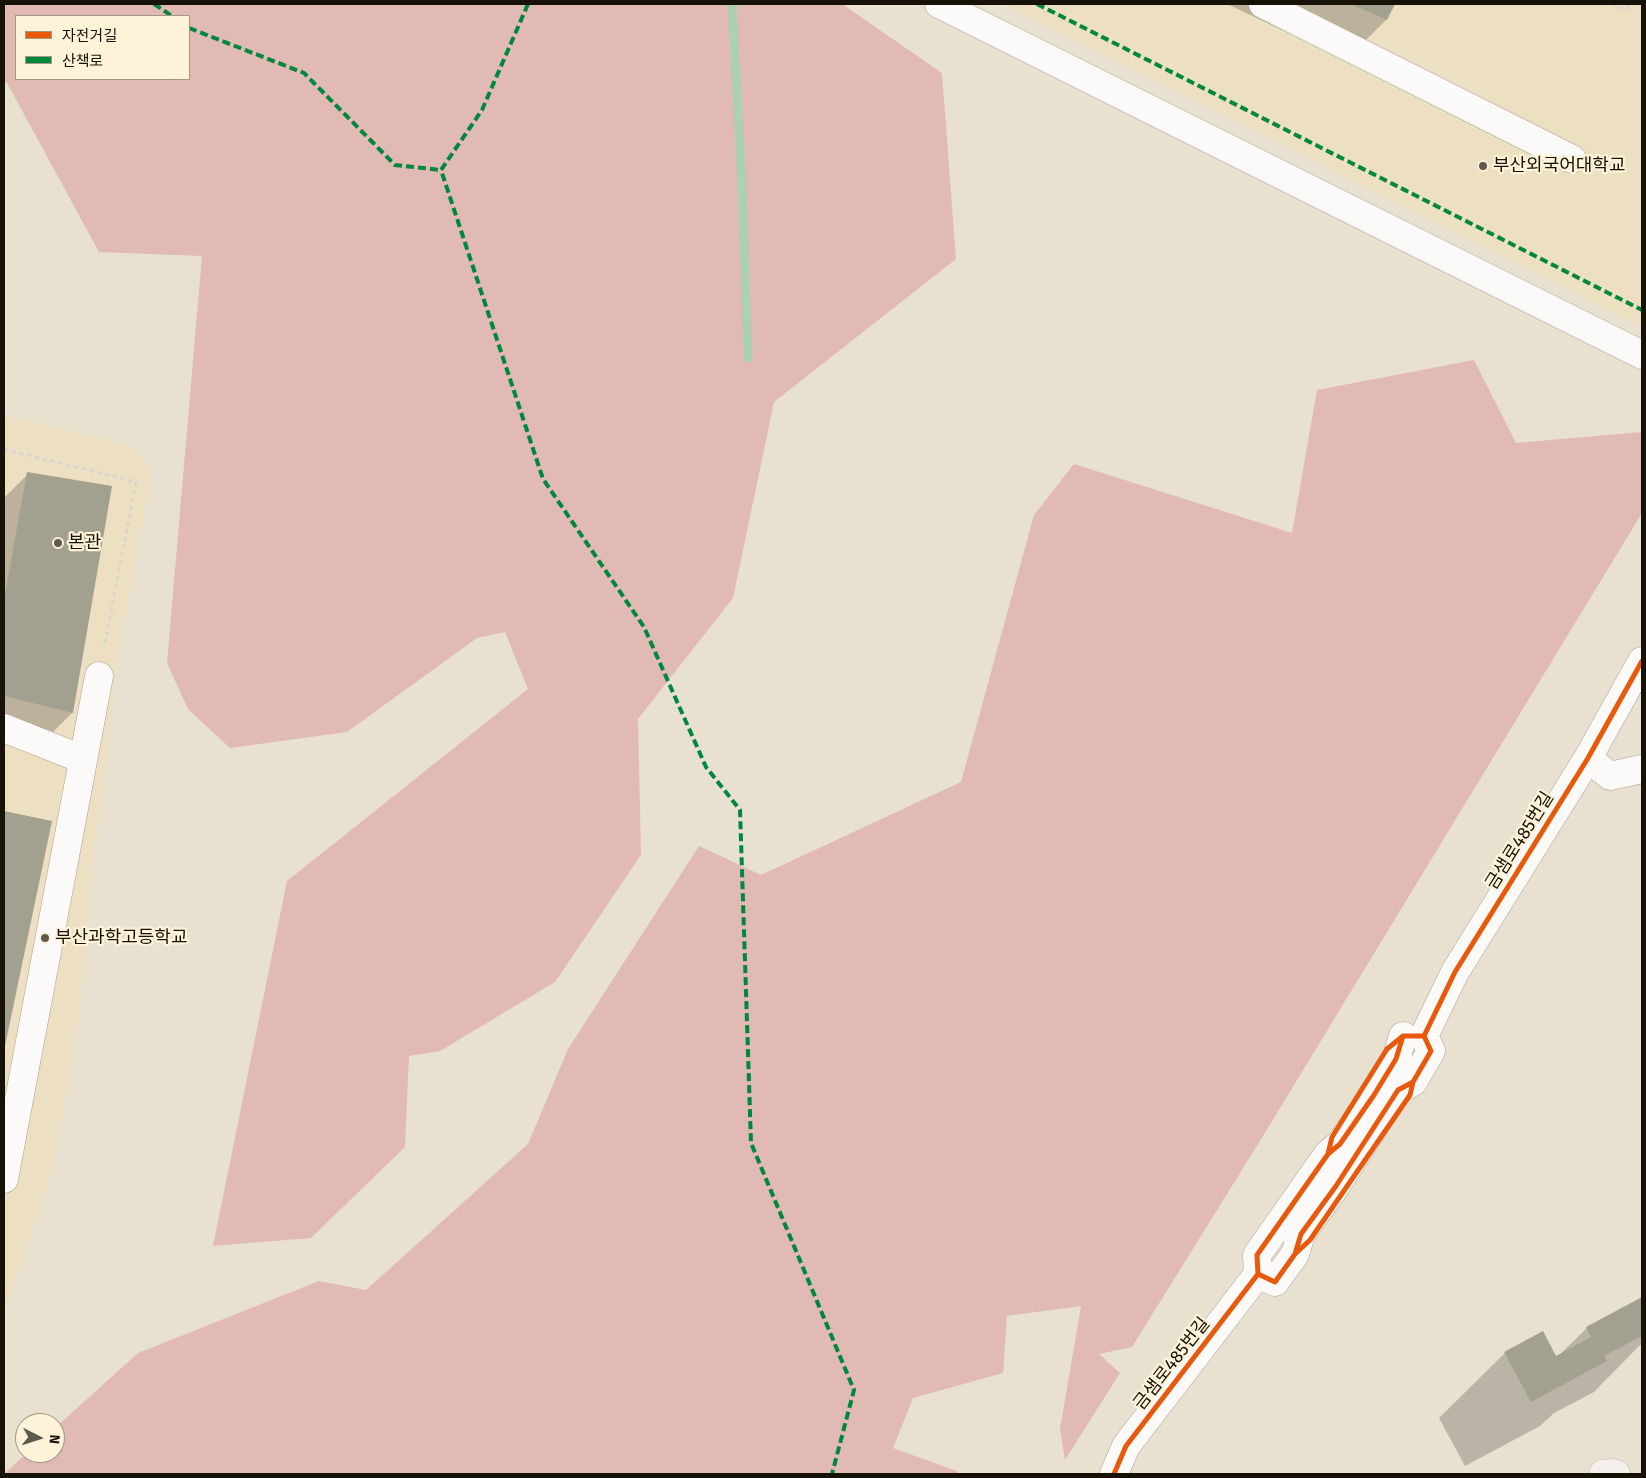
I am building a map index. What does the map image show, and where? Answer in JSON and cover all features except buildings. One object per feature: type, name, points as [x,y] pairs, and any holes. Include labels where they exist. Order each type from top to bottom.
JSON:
[{"type":"main road","points":[[1603,1474],[1616,1474]]},
{"type":"street","points":[[939,4],[1642,355]]},
{"type":"street","points":[[1263,4],[1572,159]]},
{"type":"street","name":"금샘로485번길","points":[[1114,1474],[1126,1446],[1258,1274],[1256,1255],[1328,1154],[1332,1137],[1387,1048],[1414,1036],[1588,758],[1642,661]]},
{"type":"street","points":[[4,1179],[98,676]]},
{"type":"street","points":[[4,728],[82,759]]},
{"type":"street","points":[[1588,758],[1610,776],[1642,769]]},
{"type":"street","points":[[1258,1274],[1275,1282],[1295,1254],[1301,1234],[1336,1186],[1398,1090],[1413,1082],[1431,1051],[1414,1036]]},
{"type":"path","points":[[1612,4],[1626,10],[1629,4]]},
{"type":"path","points":[[4,449],[136,482],[98,676]]},
{"type":"shaded area","points":[[4,4],[842,4],[942,73],[956,259],[774,402],[733,598],[638,719],[641,855],[555,982],[440,1051],[409,1056],[405,1147],[311,1238],[213,1246],[287,881],[528,689],[505,632],[477,638],[347,732],[230,748],[188,709],[167,663],[202,256],[99,252],[7,83],[4,82]]},
{"type":"shaded area","name":"부산외국어대학교","points":[[1006,4],[1642,4],[1642,328]]},
{"type":"shaded area","points":[[1474,360],[1516,443],[1642,432],[1642,513],[1263,1136],[1132,1347],[1099,1354],[1120,1373],[1065,1460],[1060,1429],[1081,1306],[1007,1316],[1003,1373],[913,1398],[893,1448],[957,1471],[958,1474],[4,1474],[16,1463],[65,1463],[65,1419],[138,1353],[319,1281],[366,1290],[528,1144],[568,1049],[699,846],[761,875],[961,782],[1034,515],[1074,464],[1292,533],[1317,390]]},
{"type":"shaded area","name":"부산과학고등학교","points":[[4,414],[129,445],[141,455],[152,473],[115,675],[77,1035],[53,1170],[4,1315]]},
{"type":"waterway","points":[[732,4],[742,186],[748,358]]},
{"type":"marked path","points":[[154,4],[170,15]]},
{"type":"marked path","points":[[528,4],[482,110],[441,170],[543,479],[644,627],[706,767],[740,810],[751,1143],[854,1390],[832,1474]]},
{"type":"marked path","points":[[1037,4],[1642,310]]},
{"type":"marked path","points":[[190,28],[304,73],[395,165],[441,170]]},
{"type":"cycle path","points":[[1424,1036],[1455,972],[1588,758],[1642,661]]},
{"type":"cycle path","points":[[1328,1154],[1332,1137],[1387,1049],[1403,1036],[1424,1036]]},
{"type":"cycle path","points":[[1114,1474],[1126,1446],[1258,1274],[1257,1255],[1328,1154],[1340,1144],[1374,1095],[1396,1059],[1403,1036]]},
{"type":"cycle path","points":[[1258,1274],[1275,1282],[1295,1254],[1301,1234],[1336,1186],[1398,1090],[1413,1082],[1431,1051],[1424,1036]]},
{"type":"cycle path","points":[[1295,1254],[1310,1240],[1410,1095],[1413,1082]]},
{"type":"place","name":"부산외국어대학교","points":[[1483,166]]},
{"type":"place","name":"본관","points":[[58,543]]},
{"type":"place","name":"부산과학고등학교","points":[[45,938]]}]
